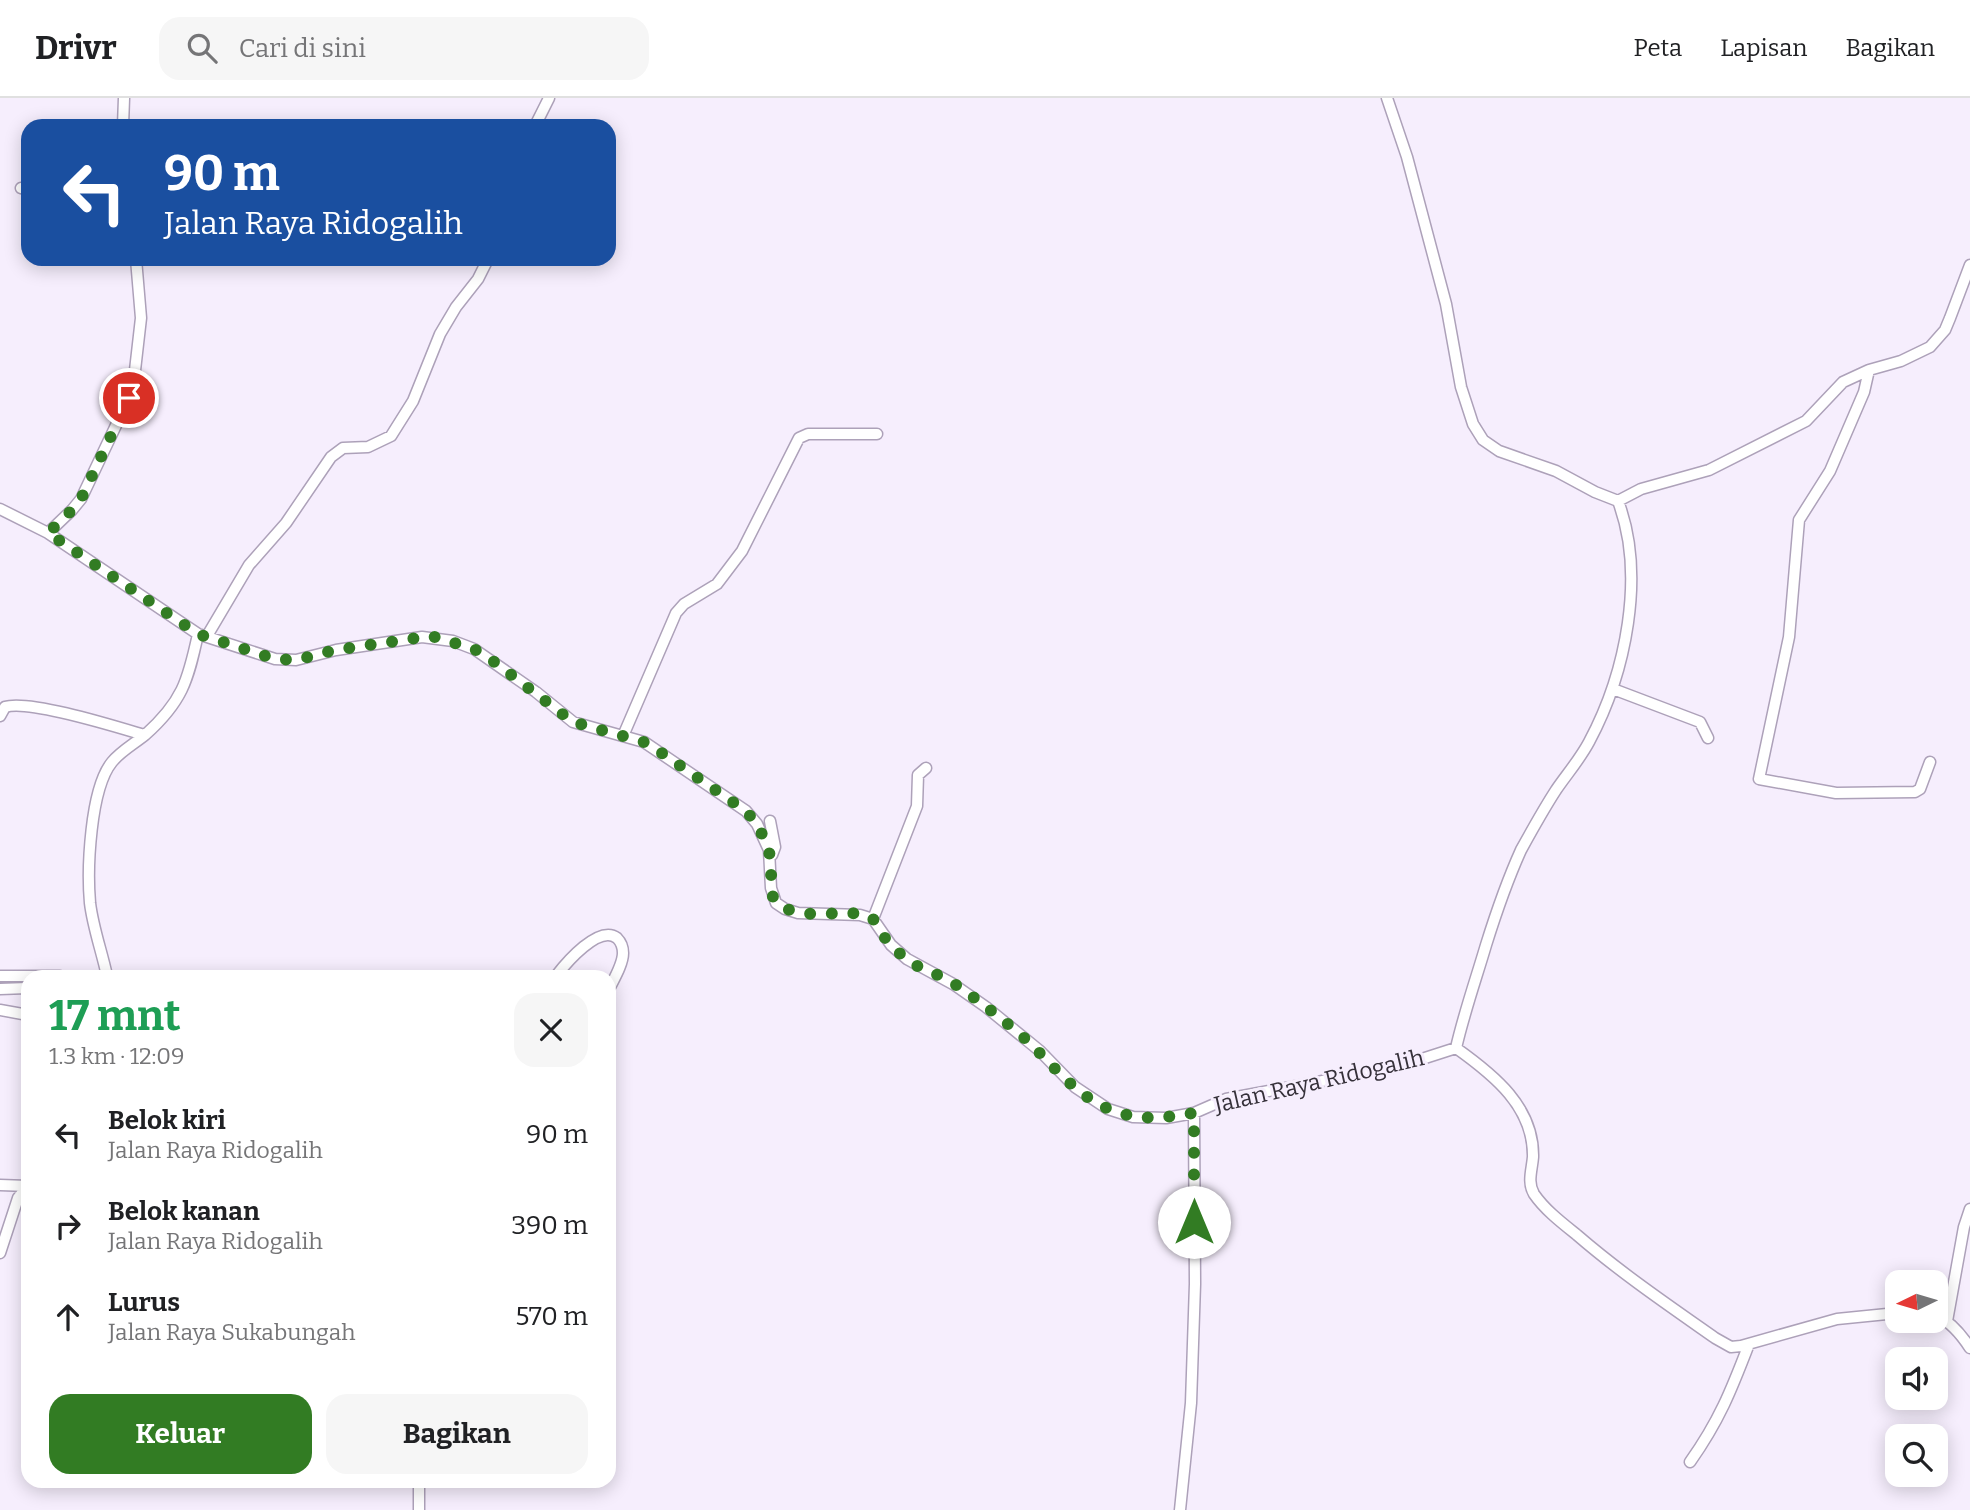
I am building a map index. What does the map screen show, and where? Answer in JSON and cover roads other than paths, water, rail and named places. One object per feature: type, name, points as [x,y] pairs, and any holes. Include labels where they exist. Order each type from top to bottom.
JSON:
[{"type":"street","points":[[123,119],[124,98]]},
{"type":"street","points":[[538,119],[549,98]]},
{"type":"street","points":[[1387,98],[1407,157],[1446,304],[1461,387],[1473,424],[1489,445],[1556,471],[1595,492],[1618,500],[1641,489],[1709,470],[1807,421],[1843,382],[1869,370],[1919,354],[1937,340],[1950,318],[1970,264]]},
{"type":"street","points":[[48,533],[81,499],[132,388],[138,360],[141,318],[136,266]]},
{"type":"street","points":[[106,970],[93,920],[89,867],[94,815],[99,788],[106,770],[113,760],[167,714],[184,688],[202,635],[249,565],[286,523],[331,457],[343,448],[368,447],[391,436],[413,401],[440,334],[484,266]]},
{"type":"street","points":[[1869,370],[1864,391],[1830,471],[1799,520],[1789,637],[1759,779],[1836,793],[1914,792],[1920,789],[1930,762]]},
{"type":"street","points":[[623,736],[676,613],[684,604],[718,584],[742,551],[799,438],[808,434],[877,434]]},
{"type":"street","points":[[1456,1048],[1512,872],[1544,809],[1588,743],[1613,690],[1627,618],[1632,563],[1625,520],[1618,500]]},
{"type":"street","points":[[0,509],[48,533],[202,635],[282,661],[422,637],[453,641],[474,649],[573,722],[623,736],[656,749],[746,811],[757,824],[769,849],[773,898],[785,909],[798,913],[860,915],[873,919],[917,806],[918,775],[926,768]]},
{"type":"street","points":[[1613,690],[1700,722],[1708,738]]},
{"type":"street","points":[[0,716],[5,707],[17,705],[67,714],[144,735]]},
{"type":"street","points":[[770,821],[775,847],[770,861]]},
{"type":"street","name":"Jalan Raya Ridogalih","points":[[873,919],[891,944],[911,962],[954,984],[986,1007],[1040,1051],[1075,1087],[1108,1110],[1152,1119],[1194,1113],[1226,1099],[1397,1067],[1456,1048],[1509,1093],[1525,1117],[1533,1157],[1530,1181],[1533,1193],[1552,1214],[1618,1270],[1715,1338],[1731,1347],[1837,1319],[1885,1314]]},
{"type":"street","points":[[562,970],[592,939],[604,934],[614,936],[622,943],[624,955],[616,973]]},
{"type":"street","points":[[0,976],[21,976]]},
{"type":"street","points":[[0,989],[21,988]]},
{"type":"street","points":[[0,1010],[21,1014]]},
{"type":"street","points":[[1180,1510],[1191,1403],[1195,1284],[1194,1113]]},
{"type":"street","points":[[0,1185],[21,1186]]},
{"type":"street","points":[[0,1253],[21,1194]]},
{"type":"street","points":[[1948,1315],[1964,1227],[1970,1209]]},
{"type":"street","points":[[1948,1322],[1962,1335],[1970,1348]]},
{"type":"street","points":[[1690,1462],[1717,1421],[1749,1344]]},
{"type":"street","points":[[419,1488],[419,1510]]}]
